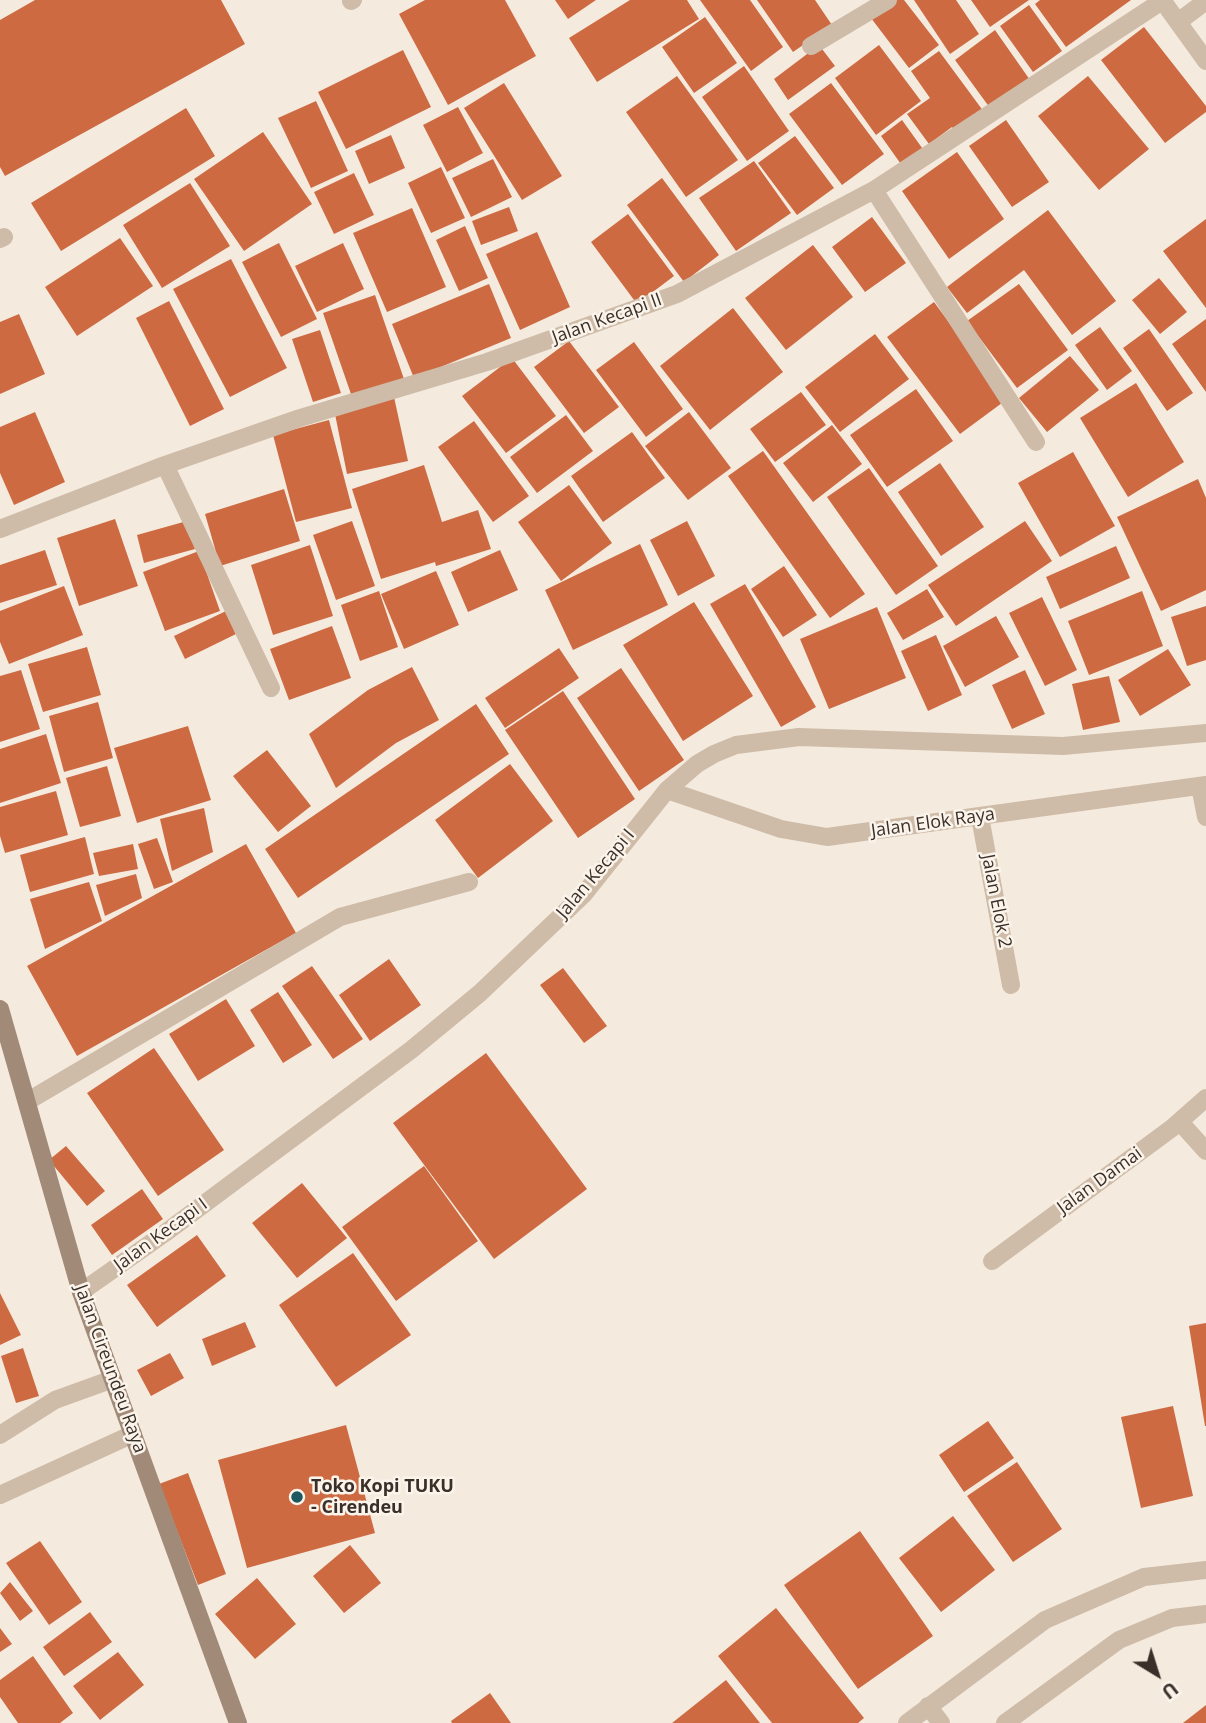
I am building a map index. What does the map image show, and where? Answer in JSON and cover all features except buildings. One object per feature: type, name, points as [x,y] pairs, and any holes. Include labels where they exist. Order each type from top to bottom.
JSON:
[{"type":"main road","name":"Jalan Cireundeu Raya","points":[[0,1009],[81,1292],[237,1723]]},
{"type":"street","points":[[811,47],[888,0]]},
{"type":"street","points":[[1162,0],[1206,61]]},
{"type":"street","name":"Jalan Kecapi II","points":[[0,529],[165,465],[372,395],[487,362],[677,294],[874,190],[1162,0]]},
{"type":"street","points":[[1178,22],[1206,1]]},
{"type":"street","points":[[874,190],[1036,442]]},
{"type":"street","points":[[165,465],[271,688]]},
{"type":"street","name":"Jalan Kecapi I","points":[[81,1292],[411,1050],[480,993],[584,894],[667,790],[697,764],[714,754],[736,745],[767,740],[851,737],[1063,746],[1206,733]]},
{"type":"street","points":[[1203,786],[1206,817]]},
{"type":"street","name":"Jalan Elok Raya","points":[[667,790],[781,829],[827,838],[1203,786]]},
{"type":"street","name":"Jalan Elok 2","points":[[980,817],[1011,985]]},
{"type":"street","points":[[28,1101],[340,917],[469,882]]},
{"type":"street","name":"Jalan Damai","points":[[992,1261],[1180,1122],[1206,1098]]},
{"type":"street","points":[[1180,1122],[1206,1151]]},
{"type":"street","points":[[0,1436],[55,1400],[113,1379]]},
{"type":"street","points":[[0,1495],[133,1434]]},
{"type":"street","points":[[907,1723],[1045,1620],[1144,1577],[1206,1570]]},
{"type":"street","points":[[1005,1723],[1119,1640],[1172,1618],[1206,1614]]},
{"type":"street","points":[[928,1706],[941,1723]]},
{"type":"place","name":"Toko Kopi TUKU - Cirendeu","points":[[297,1497]]}]
